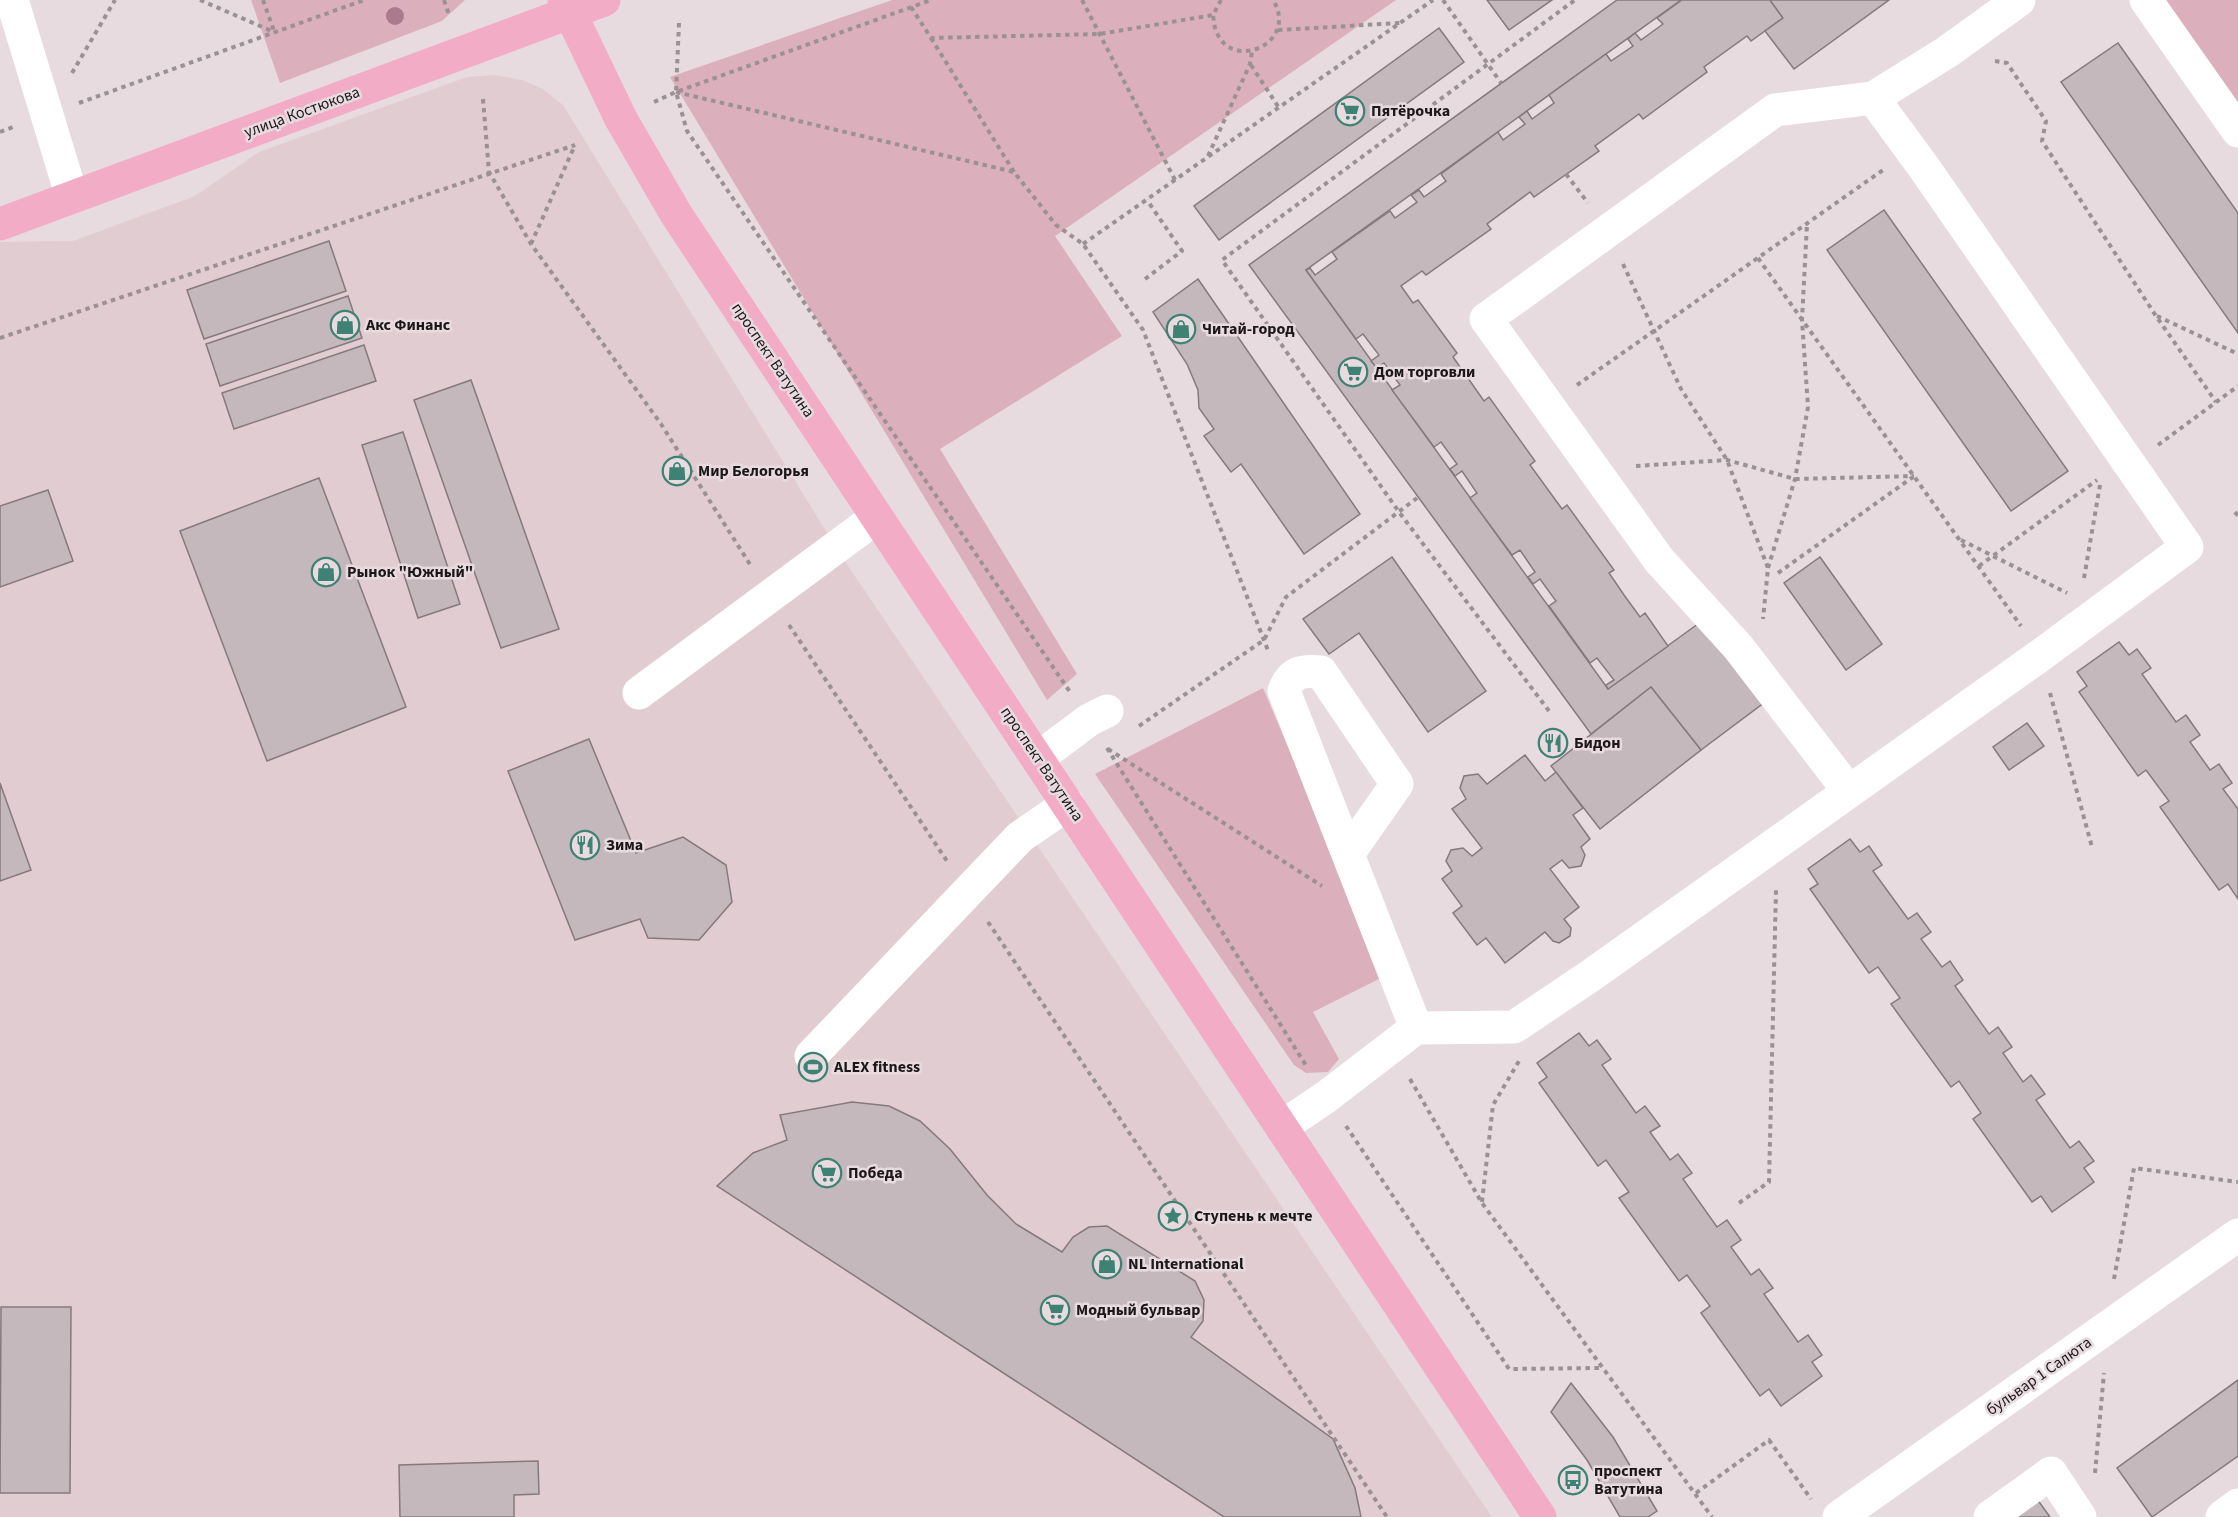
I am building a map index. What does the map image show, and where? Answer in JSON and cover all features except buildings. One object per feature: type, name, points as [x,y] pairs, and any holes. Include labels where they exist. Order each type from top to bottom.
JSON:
[{"type":"main road","name":"улица Костюкова","points":[[0,224],[566,6],[604,0]]},
{"type":"main road","name":"проспект Ватутина","points":[[566,6],[621,119],[675,214],[1283,1126],[1540,1517]]},
{"type":"street","points":[[12,0],[72,197]]},
{"type":"street","points":[[1848,790],[1738,647],[1659,560],[1486,319],[1775,110],[1873,98],[1947,52],[2019,0]]},
{"type":"street","points":[[2146,0],[2238,131]]},
{"type":"street","points":[[1283,1126],[1326,1097],[1403,1037],[1515,1027],[2038,657],[2091,605],[2187,547],[1873,98]]},
{"type":"street","points":[[639,693],[877,517]]},
{"type":"street","points":[[1348,854],[1397,784],[1321,672],[1302,670],[1289,678],[1284,691],[1348,854],[1403,1037]]},
{"type":"street","points":[[1038,758],[1104,724]]},
{"type":"street","points":[[812,1056],[1020,837],[1068,804]]},
{"type":"street","name":"бульвар 1 Салюта","points":[[1828,1513],[2238,1235]]},
{"type":"street","points":[[1990,1517],[2051,1473],[2080,1517]]},
{"type":"street","points":[[2222,1517],[2238,1505]]},
{"type":"path","points":[[47,115],[115,0]]},
{"type":"path","points":[[200,0],[274,32]]},
{"type":"path","points":[[263,0],[274,32]]},
{"type":"path","points":[[0,132],[364,0]]},
{"type":"path","points":[[444,0],[449,15]]},
{"type":"path","points":[[654,102],[931,0]]},
{"type":"path","points":[[1082,0],[1174,180]]},
{"type":"path","points":[[1221,0],[1213,15],[1217,35],[1232,49],[1252,52],[1268,44],[1278,30],[1280,10],[1274,0]]},
{"type":"path","points":[[1083,244],[1433,0]]},
{"type":"path","points":[[1443,0],[1501,83]]},
{"type":"path","points":[[1549,711],[1398,512],[1222,260],[1575,0]]},
{"type":"path","points":[[911,7],[1014,172],[1056,225],[1083,244],[1143,330],[1284,691]]},
{"type":"path","points":[[931,38],[1100,34],[1213,15]]},
{"type":"path","points":[[679,23],[676,92],[687,131],[1104,724],[1107,748],[1326,1097],[1509,1369],[1600,1368]]},
{"type":"path","points":[[1278,30],[1401,23]]},
{"type":"path","points":[[1208,157],[1250,64],[1252,52]]},
{"type":"path","points":[[1947,52],[2007,63],[2046,121],[2042,141],[2216,402]]},
{"type":"path","points":[[1250,64],[1279,108]]},
{"type":"path","points":[[676,92],[1014,172]]},
{"type":"path","points":[[483,99],[489,172],[531,244],[661,424],[770,596],[1386,1517]]},
{"type":"path","points":[[0,338],[575,145],[531,244]]},
{"type":"path","points":[[1546,405],[1889,166]]},
{"type":"path","points":[[1566,174],[1608,231],[1681,389],[1727,460],[1768,568]]},
{"type":"path","points":[[1145,279],[1182,251],[1146,200]]},
{"type":"path","points":[[1764,619],[1768,568],[1795,479],[1808,407],[1802,320],[1807,224]]},
{"type":"path","points":[[1758,258],[2029,636],[2038,657],[2092,847]]},
{"type":"path","points":[[2156,315],[2238,354]]},
{"type":"path","points":[[2127,459],[2154,447],[2238,386]]},
{"type":"path","points":[[1628,466],[1727,460],[1795,479],[1914,476]]},
{"type":"path","points":[[1778,573],[1914,476]]},
{"type":"path","points":[[1960,539],[1992,555],[2091,605],[2102,476],[1992,555],[1979,566]]},
{"type":"path","points":[[1136,728],[1264,640],[1286,597],[1418,498]]},
{"type":"path","points":[[2235,512],[2238,516]]},
{"type":"path","points":[[1104,724],[1107,748]]},
{"type":"path","points":[[1107,748],[1324,887]]},
{"type":"path","points":[[1739,1203],[1768,1182],[1776,889]]},
{"type":"path","points":[[1403,1037],[1482,1203],[1600,1368],[1712,1517]]},
{"type":"path","points":[[1482,1203],[1493,1105],[1524,1051]]},
{"type":"path","points":[[2134,1168],[2238,1182]]},
{"type":"path","points":[[1696,1493],[1769,1440],[1828,1513]]},
{"type":"shaded area","points":[[251,0],[465,0],[442,21],[280,83]]},
{"type":"shaded area","points":[[892,0],[1396,0],[1055,236],[1122,336],[940,449],[1077,674],[1047,700],[670,77]]},
{"type":"shaded area","points":[[2167,0],[2238,0],[2238,114],[2163,11]]},
{"type":"shaded area","points":[[495,75],[522,80],[543,89],[563,105],[842,557],[1492,1517],[0,1517],[0,242],[73,241],[195,196],[259,152],[467,77]]},
{"type":"shaded area","points":[[1263,688],[1385,976],[1313,1012],[1339,1059],[1328,1072],[1306,1073],[1294,1065],[1095,774]]},
{"type":"place","name":"Пятёрочка","points":[[1350,111]]},
{"type":"place","name":"Акс Финанс","points":[[345,325]]},
{"type":"place","name":"Читай-город","points":[[1181,329]]},
{"type":"place","name":"Дом торговли","points":[[1353,372]]},
{"type":"place","name":"Мир Белогорья","points":[[677,471]]},
{"type":"place","name":"Рынок \"Южный\"","points":[[326,572]]},
{"type":"place","name":"Бидон","points":[[1553,743]]},
{"type":"place","name":"Зима","points":[[585,845]]},
{"type":"place","name":"ALEX fitness","points":[[813,1067]]},
{"type":"place","name":"Победа","points":[[827,1173]]},
{"type":"place","name":"Ступень к мечте","points":[[1173,1216]]},
{"type":"place","name":"NL International","points":[[1107,1264]]},
{"type":"place","name":"Модный бульвар","points":[[1055,1310]]},
{"type":"place","name":"проспект Ватутина","points":[[1573,1480]]}]
